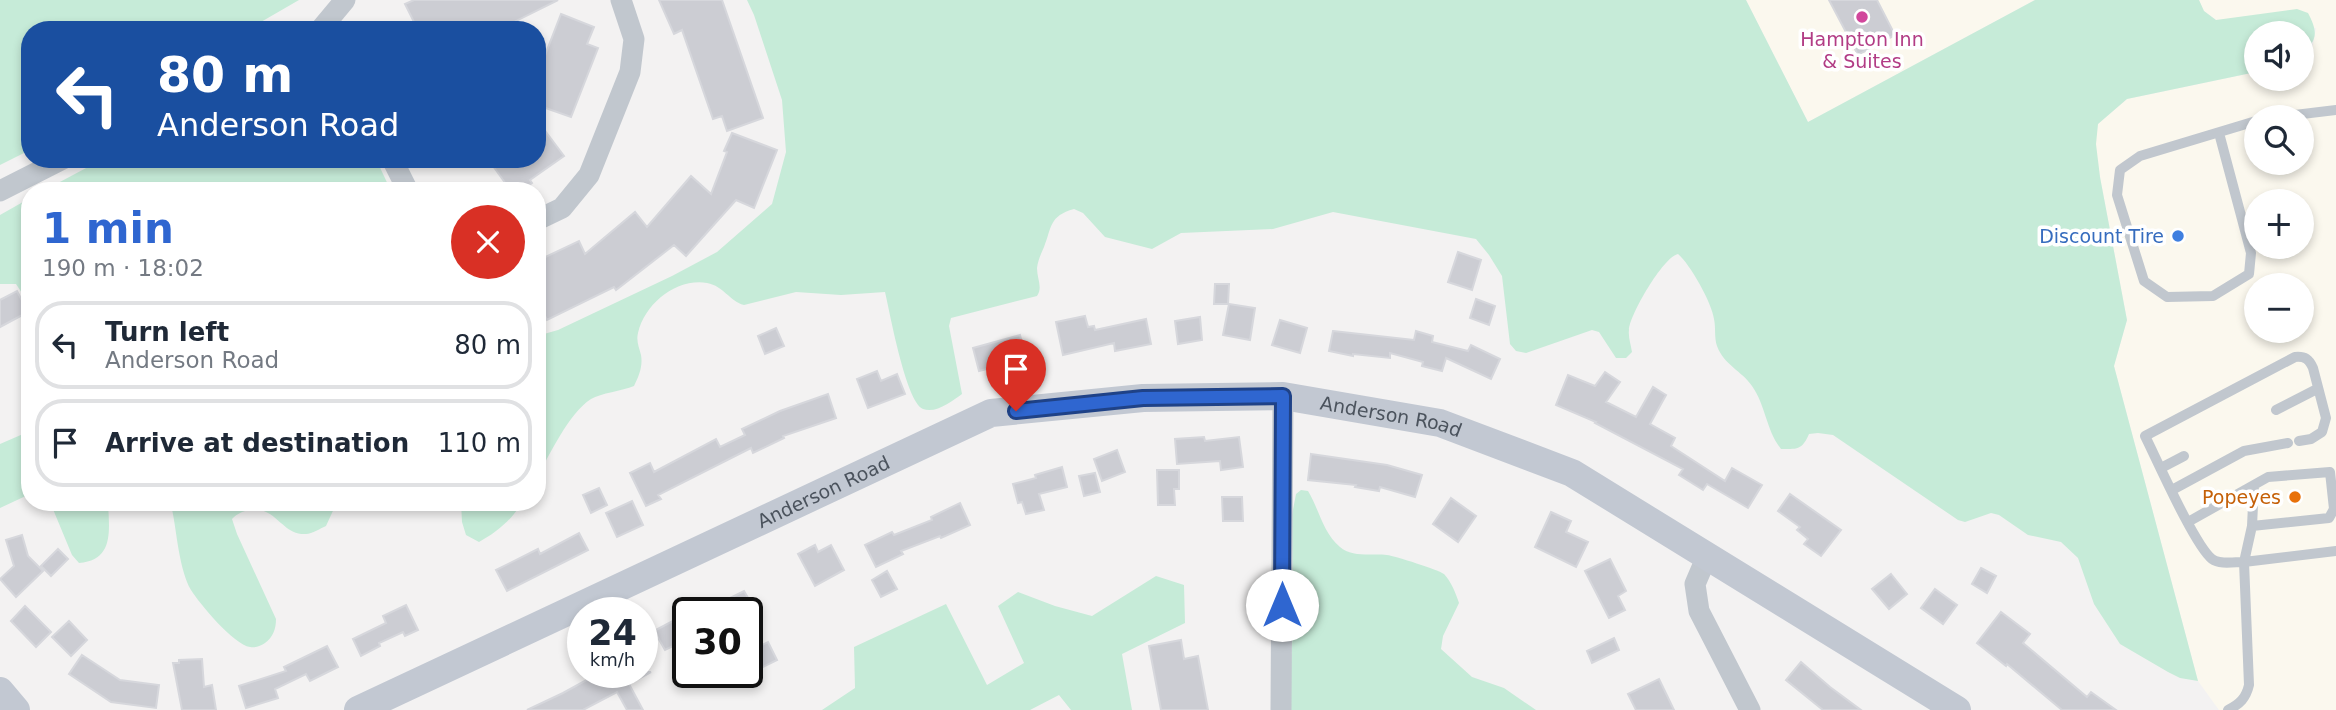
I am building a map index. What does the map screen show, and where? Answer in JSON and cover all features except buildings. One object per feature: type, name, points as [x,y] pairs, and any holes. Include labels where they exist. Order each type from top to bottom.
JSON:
[{"type":"street","points":[[328,21],[345,0]]},
{"type":"street","points":[[546,216],[562,208],[589,175],[630,72],[634,39],[621,0]]},
{"type":"street","points":[[0,191],[45,168]]},
{"type":"street","points":[[1282,710],[1283,396]]},
{"type":"street","name":"Anderson Road","points":[[358,710],[991,413],[1143,398],[1283,396],[1440,423],[1573,473],[1956,710]]},
{"type":"street","points":[[1707,556],[1695,584],[1699,611],[1750,710]]},
{"type":"street","points":[[0,691],[16,710]]},
{"type":"lane","points":[[2314,113],[2336,110]]},
{"type":"lane","points":[[2220,133],[2251,253],[2249,274],[2213,296],[2167,297],[2144,281],[2116,195],[2120,170],[2140,156],[2244,125]]},
{"type":"lane","points":[[2172,490],[2244,451],[2311,439],[2322,432],[2326,418],[2313,368],[2309,360],[2302,356],[2295,357],[2145,436],[2161,468],[2172,490],[2188,522],[2203,549],[2213,560],[2221,563],[2244,562],[2336,551]]},
{"type":"lane","points":[[2276,410],[2317,389]]},
{"type":"lane","points":[[2161,468],[2184,456]]},
{"type":"lane","points":[[2188,522],[2268,477],[2330,472],[2333,514],[2324,519],[2252,526]]},
{"type":"lane","points":[[2228,710],[2240,704],[2247,695],[2249,685],[2244,562],[2252,526],[2254,485]]},
{"type":"shaded area","points":[[1746,0],[2035,0],[1808,122]]},
{"type":"shaded area","points":[[2199,0],[2336,0],[2336,710],[2219,710],[2198,681],[2114,366],[2127,320],[2095,144],[2098,124],[2127,99],[2244,75],[2244,91],[2314,91],[2314,21],[2216,20],[2204,11]]},
{"type":"green space","points":[[0,0],[299,0],[263,21],[21,21],[21,154],[0,165]]},
{"type":"green space","points":[[747,0],[1746,0],[1808,122],[2035,0],[2199,0],[2204,11],[2216,20],[2297,9],[2308,13],[2312,21],[2244,21],[2244,75],[2127,99],[2098,124],[2096,144],[2100,177],[2127,320],[2114,366],[2198,681],[2180,678],[2120,644],[2094,604],[2078,558],[2061,542],[2028,535],[1999,515],[1991,513],[1965,522],[1958,520],[1833,435],[1809,434],[1799,448],[1781,449],[1752,386],[1720,353],[1716,343],[1714,319],[1705,294],[1678,254],[1664,265],[1656,276],[1630,323],[1632,352],[1626,358],[1616,358],[1599,332],[1592,330],[1526,353],[1516,351],[1510,344],[1502,276],[1476,239],[1333,212],[1273,229],[1181,233],[1152,249],[1105,237],[1083,213],[1074,209],[1060,215],[1050,228],[1037,265],[1040,286],[1037,296],[951,318],[949,326],[962,394],[944,406],[928,410],[917,403],[905,374],[885,292],[841,295],[796,292],[744,305],[713,285],[696,282],[685,284],[664,295],[642,322],[637,339],[641,367],[634,386],[591,399],[575,414],[546,461],[546,333],[672,276],[717,252],[772,204],[786,152],[782,100]]},
{"type":"green space","points":[[86,168],[380,168],[387,182],[60,182]]},
{"type":"green space","points":[[21,203],[21,292],[16,284],[0,284],[0,215]]},
{"type":"green space","points":[[21,435],[21,498],[0,508],[0,444]]},
{"type":"green space","points":[[1301,490],[1308,491],[1329,535],[1350,553],[1392,556],[1444,574],[1459,603],[1443,636],[1441,649],[1472,677],[1504,688],[1536,710],[1288,710],[1293,629],[1292,515],[1296,494]]},
{"type":"green space","points":[[54,511],[108,511],[109,532],[104,550],[91,561],[79,563],[72,555]]},
{"type":"green space","points":[[172,511],[244,511],[232,519],[276,619],[274,632],[265,643],[254,647],[243,645],[218,623],[191,590],[179,551]]},
{"type":"green space","points":[[262,511],[333,511],[326,526],[308,534],[294,532]]},
{"type":"green space","points":[[461,511],[516,511],[504,525],[479,542],[466,535]]},
{"type":"green space","points":[[1156,576],[1184,585],[1185,623],[1122,654],[1132,710],[1071,710],[1059,695],[1030,710],[822,710],[855,688],[854,647],[946,604],[987,685],[1024,663],[998,606],[1018,592],[1092,616]]},
{"type":"place","name":"Hampton Inn & Suites","points":[[1862,17]]},
{"type":"place","name":"Discount Tire","points":[[2178,236]]},
{"type":"place","name":"Popeyes","points":[[2295,497]]},
{"type":"route","points":[[1016,411],[1143,398],[1283,396],[1282,605]]}]
